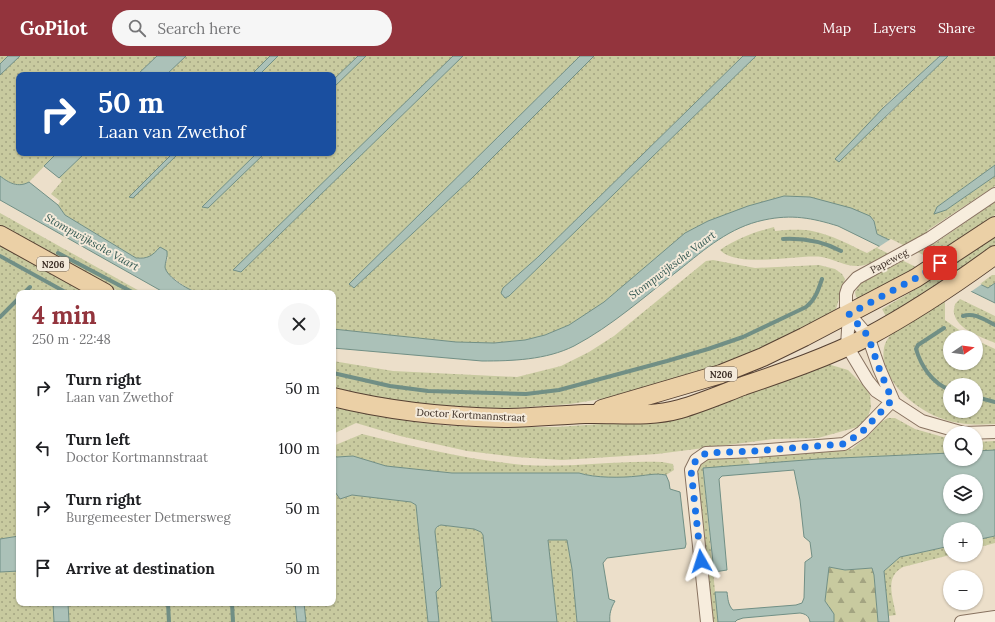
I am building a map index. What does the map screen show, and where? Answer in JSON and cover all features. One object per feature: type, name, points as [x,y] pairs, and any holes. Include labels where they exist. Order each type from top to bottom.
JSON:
[{"type":"main road","name":"N206","points":[[849,314],[916,278],[995,226]]},
{"type":"main road","name":"N206","points":[[0,235],[100,290]]},
{"type":"main road","name":"N206","points":[[868,336],[944,292],[995,255]]},
{"type":"main road","name":"Doctor Kortmannstraat","points":[[586,414],[721,374],[770,354],[849,314]]},
{"type":"main road","name":"Doctor Kortmannstraat","points":[[336,398],[357,403],[435,415],[505,418],[586,414],[636,415],[679,409],[772,376],[848,346],[868,336]]},
{"type":"street","name":"Papeweg","points":[[849,314],[845,300],[848,288],[857,278],[912,249],[995,194]]},
{"type":"street","points":[[849,314],[868,336],[892,400]]},
{"type":"street","points":[[849,314],[848,346],[868,381],[876,391],[892,400],[922,421],[964,433],[995,432]]},
{"type":"street","points":[[707,622],[691,470],[696,460],[706,453],[844,444],[862,432],[892,400]]},
{"type":"street","points":[[962,622],[995,617]]},
{"type":"green space","points":[[0,56],[157,56],[140,72],[16,72],[16,156],[54,156],[29,182],[25,184],[17,185],[10,183],[0,176]]},
{"type":"green space","points":[[186,56],[453,56],[234,270],[241,272],[463,56],[580,56],[349,284],[354,288],[472,178],[594,56],[743,56],[538,257],[503,288],[501,293],[505,298],[509,296],[756,56],[940,56],[883,107],[886,117],[948,56],[995,56],[995,165],[937,207],[946,210],[995,176],[995,186],[927,232],[902,246],[877,234],[874,220],[869,216],[784,196],[748,206],[708,221],[685,233],[604,302],[569,325],[545,335],[525,340],[494,343],[456,342],[336,329],[336,290],[192,290],[168,274],[165,267],[168,257],[136,258],[65,215],[58,205],[60,201],[51,194],[62,181],[59,178],[82,156],[336,156],[336,72],[169,72]]},
{"type":"green space","points":[[995,202],[995,215],[880,290],[859,299],[856,297],[855,292],[861,283],[937,242]]},
{"type":"green space","points":[[0,213],[138,290],[117,290],[0,226]]},
{"type":"green space","points":[[774,227],[775,231],[803,230],[827,235],[867,253],[879,246],[891,252],[870,263],[857,266],[848,265],[822,257],[768,260],[740,259],[729,256],[720,250],[746,236]]},
{"type":"green space","points":[[995,237],[995,251],[888,320],[882,309],[921,286]]},
{"type":"green space","points":[[0,243],[85,290],[65,290],[0,254]]},
{"type":"green space","points":[[0,258],[58,290],[16,290],[16,536],[0,539]]},
{"type":"green space","points":[[713,260],[755,268],[819,265],[835,269],[842,274],[845,279],[836,309],[826,321],[747,357],[626,395],[570,404],[501,409],[409,403],[336,388],[336,362],[393,371],[517,377],[561,366],[589,352],[614,336],[706,261]]},
{"type":"green space","points":[[992,275],[995,275],[995,283],[988,288],[980,284]]},
{"type":"green space","points":[[960,299],[995,316],[995,343],[983,338],[983,330],[968,330],[960,324],[954,313],[955,304]]},
{"type":"green space","points":[[945,300],[945,320],[959,330],[943,330],[943,370],[983,370],[983,343],[995,349],[995,424],[969,424],[949,421],[933,415],[911,401],[893,382],[887,371],[884,360],[884,348],[892,332]]},
{"type":"green space","points":[[821,365],[831,365],[848,370],[867,389],[870,395],[871,407],[868,417],[861,426],[818,438],[773,439],[657,454],[562,460],[516,457],[467,451],[400,436],[356,423],[336,433],[336,407],[407,421],[474,427],[557,427],[631,422]]},
{"type":"green space","points":[[888,418],[895,418],[915,429],[943,437],[943,453],[818,459],[759,464],[759,458],[763,455],[852,449],[871,433],[881,422]]},
{"type":"green space","points":[[362,434],[402,444],[503,463],[541,466],[662,462],[673,464],[674,470],[666,475],[655,474],[631,477],[600,477],[579,473],[452,473],[386,466],[353,456],[337,457],[336,445]]},
{"type":"green space","points":[[995,441],[995,450],[983,451],[983,442]]},
{"type":"green space","points":[[745,456],[750,465],[703,469],[718,622],[712,622],[696,475],[698,466],[705,458]]},
{"type":"green space","points":[[336,493],[340,499],[352,495],[411,502],[416,505],[428,622],[306,622],[304,606],[336,606]]},
{"type":"green space","points":[[438,525],[474,529],[481,532],[483,535],[492,622],[439,622],[436,592],[435,532],[435,528]]},
{"type":"green space","points":[[995,536],[995,543],[983,546],[983,539]]},
{"type":"green space","points":[[548,540],[567,540],[572,569],[577,622],[557,622]]},
{"type":"green space","points":[[943,548],[943,557],[903,567],[897,571],[893,576],[891,588],[896,615],[888,616],[884,571],[900,557]]},
{"type":"green space","points":[[829,567],[845,570],[872,568],[874,575],[878,622],[834,622],[834,614],[825,601]]},
{"type":"green space","points":[[16,571],[16,606],[53,606],[54,622],[0,622],[0,572]]},
{"type":"green space","points":[[68,606],[295,606],[297,622],[69,622]]},
{"type":"water","points":[[8,56],[20,56],[0,75],[0,64]]},
{"type":"water","points":[[157,56],[186,56],[169,72],[140,72]]},
{"type":"water","points":[[270,56],[278,56],[262,72],[254,72]]},
{"type":"water","points":[[358,56],[366,56],[336,85],[336,77]]},
{"type":"water","points":[[453,56],[463,56],[241,272],[233,270]]},
{"type":"water","points":[[580,56],[594,56],[472,178],[354,288],[349,284]]},
{"type":"water","points":[[743,56],[756,56],[509,296],[505,298],[501,293],[503,288],[538,257]]},
{"type":"water","points":[[940,56],[948,56],[839,162],[835,159],[883,108]]},
{"type":"water","points":[[54,156],[82,156],[59,178],[44,166]]},
{"type":"water","points":[[170,156],[176,156],[133,198],[129,197]]},
{"type":"water","points":[[254,156],[262,156],[208,208],[202,207]]},
{"type":"water","points":[[995,165],[995,176],[946,210],[934,214],[937,207]]},
{"type":"water","name":"Stompwijksche Vaart","points":[[0,176],[17,185],[29,182],[58,205],[65,215],[136,258],[150,256],[160,247],[167,251],[166,271],[174,279],[192,290],[160,290],[0,200]]},
{"type":"water","name":"Stompwijksche Vaart","points":[[784,196],[810,197],[851,208],[870,216],[874,221],[877,234],[988,288],[995,283],[995,303],[838,226],[811,219],[784,217],[752,223],[729,233],[708,247],[602,329],[563,351],[529,359],[482,361],[336,348],[336,329],[456,342],[494,343],[525,340],[545,335],[569,325],[604,302],[685,233],[708,221],[748,206]]},
{"type":"water","points":[[995,450],[995,536],[983,539],[983,522],[943,522],[943,548],[900,557],[884,571],[889,622],[878,622],[874,575],[872,568],[845,570],[829,567],[825,601],[834,614],[834,622],[810,622],[807,616],[800,613],[743,618],[735,622],[718,622],[715,592],[727,592],[729,604],[733,610],[796,605],[802,603],[804,598],[805,562],[812,557],[810,542],[804,537],[800,500],[794,470],[722,476],[719,479],[727,570],[714,572],[703,468],[818,459],[943,453],[943,466],[983,466],[983,451]]},
{"type":"water","points":[[353,456],[386,466],[452,473],[579,473],[600,477],[631,477],[655,474],[666,475],[670,489],[680,492],[686,544],[685,548],[607,558],[603,563],[609,599],[615,601],[612,606],[610,622],[577,622],[572,569],[567,540],[548,540],[557,622],[492,622],[483,535],[481,532],[474,529],[441,525],[435,529],[441,587],[436,592],[439,622],[428,622],[416,505],[411,502],[352,495],[340,499],[336,493],[336,457]]},
{"type":"water","points":[[16,536],[16,571],[0,572],[0,539]]},
{"type":"water","points":[[53,606],[68,606],[69,622],[54,622]]},
{"type":"water","points":[[295,606],[304,606],[306,622],[297,622]]},
{"type":"pier","points":[[891,239],[982,284],[969,293],[877,248]]},
{"type":"waterway","points":[[783,239],[813,241],[841,251]]},
{"type":"waterway","points":[[58,253],[128,290]]},
{"type":"waterway","points":[[0,256],[62,290]]},
{"type":"waterway","points":[[336,374],[390,386],[428,391],[526,394],[559,390],[667,361],[743,337],[806,307],[814,298],[822,279]]},
{"type":"waterway","points":[[27,290],[30,287]]},
{"type":"waterway","points":[[0,317],[16,301]]},
{"type":"waterway","points":[[963,316],[975,316],[995,325]]},
{"type":"waterway","points":[[943,386],[924,368],[916,349],[918,345],[944,328]]},
{"type":"waterway","points":[[983,399],[995,402]]},
{"type":"waterway","points":[[168,606],[169,622]]},
{"type":"waterway","points":[[232,606],[233,622]]},
{"type":"route","points":[[701,561],[691,470],[696,460],[706,453],[844,444],[862,432],[892,400],[868,336],[849,314],[916,278],[940,263]]}]
